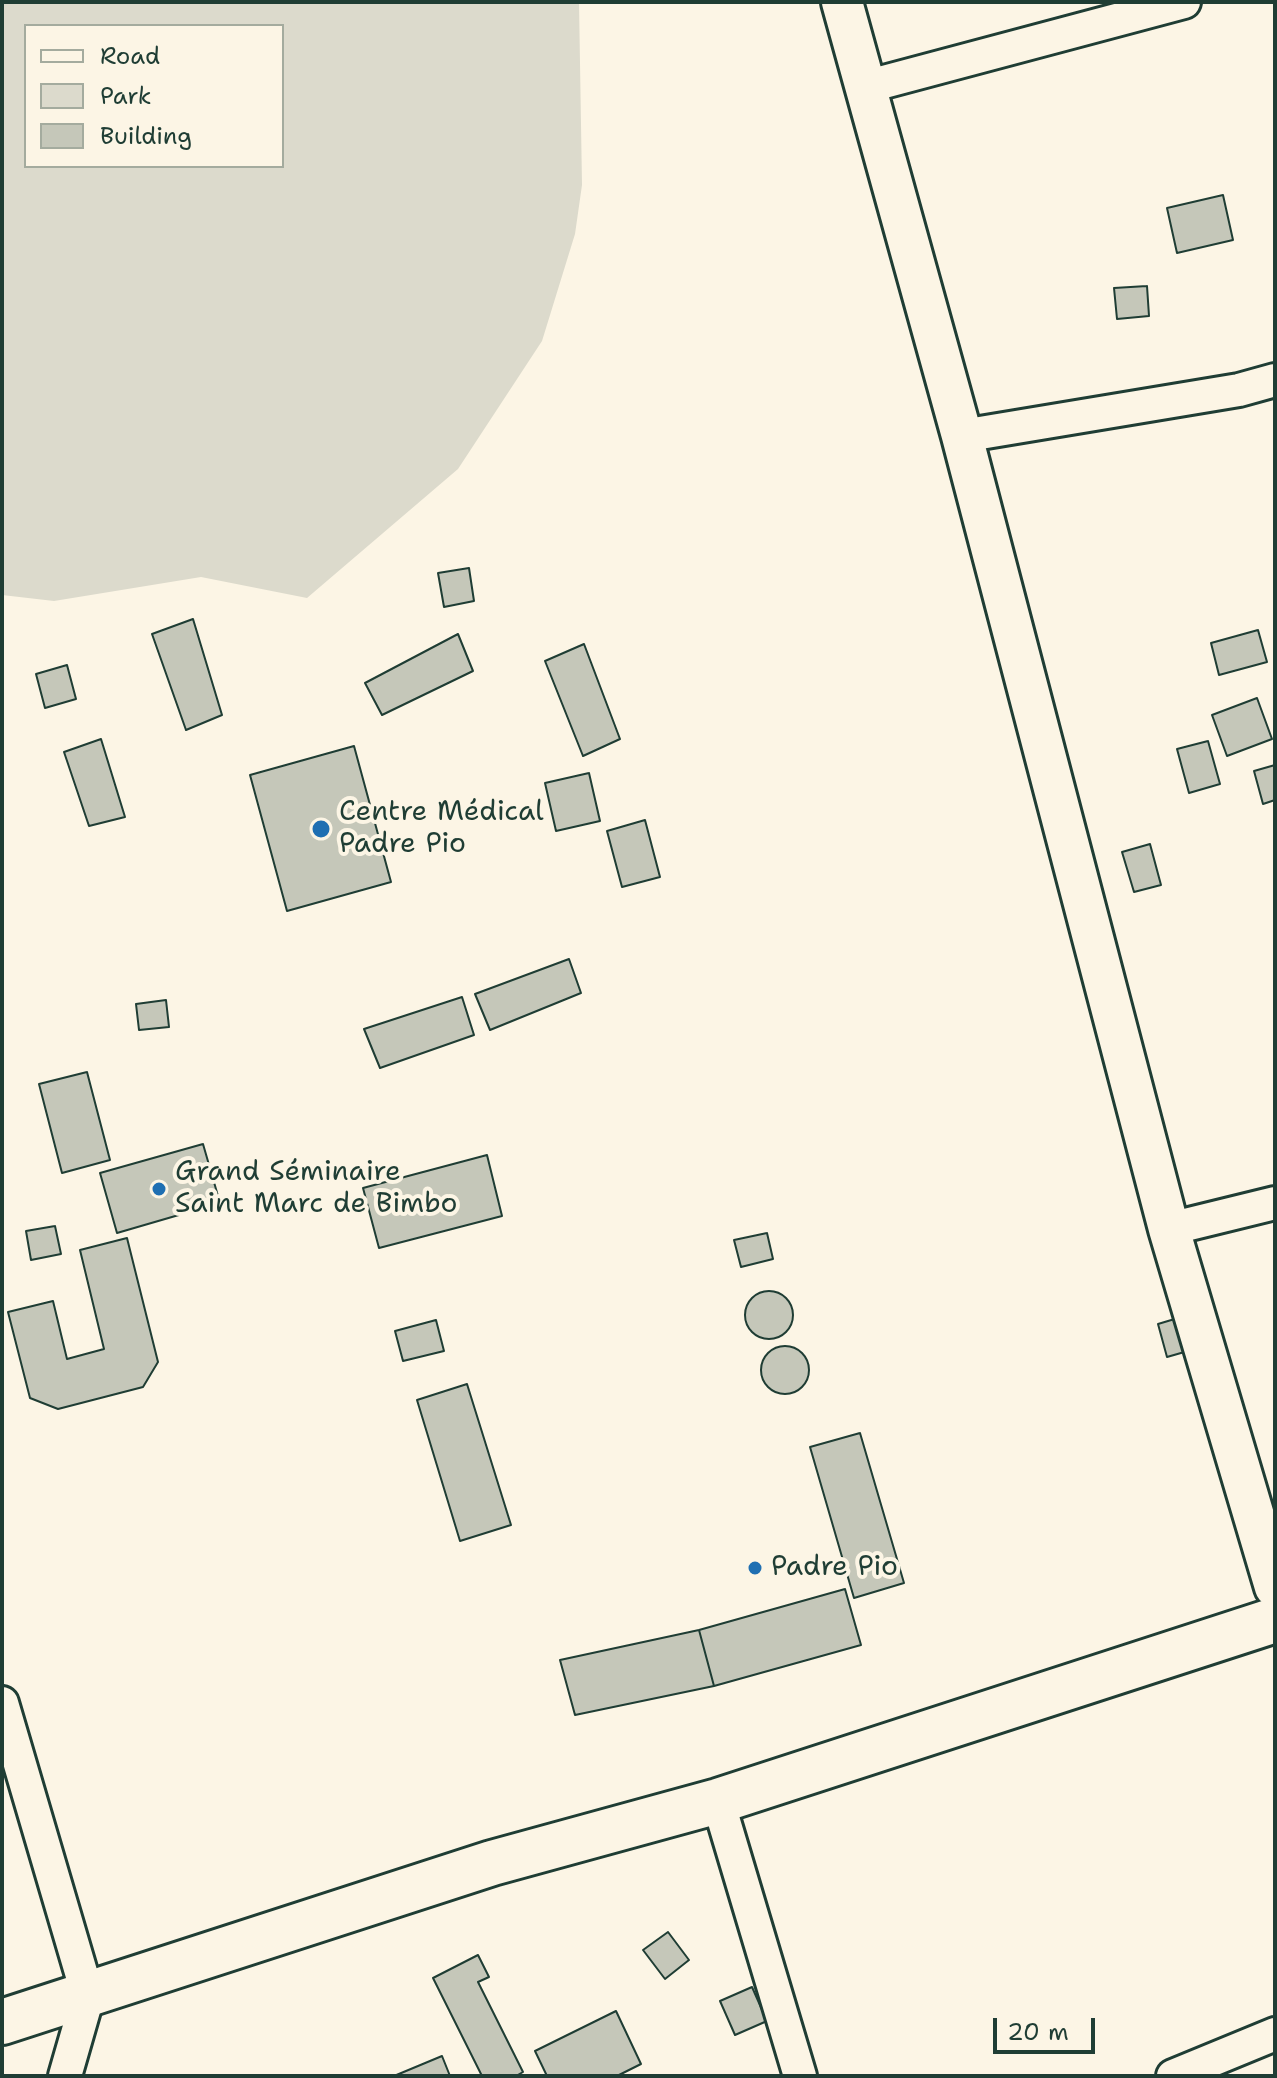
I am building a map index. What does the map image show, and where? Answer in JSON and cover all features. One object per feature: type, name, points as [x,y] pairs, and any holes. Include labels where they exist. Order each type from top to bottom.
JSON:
[{"type":"main road","points":[[2,2022],[492,1863],[718,1801],[1275,1620]]},
{"type":"street","points":[[842,2],[962,436],[1169,1229],[1275,1587]]},
{"type":"street","points":[[865,87],[1184,2]]},
{"type":"street","points":[[962,436],[1239,390],[1275,380]]},
{"type":"street","points":[[1169,1229],[1275,1203]]},
{"type":"street","points":[[2,1703],[88,1996],[65,2076]]},
{"type":"street","points":[[718,1801],[800,2076]]},
{"type":"street","points":[[1173,2076],[1275,2034]]},
{"type":"green space","points":[[2,2],[579,2],[582,185],[575,234],[542,341],[458,469],[307,598],[201,577],[54,601],[2,595]]},
{"type":"building","points":[[1223,195],[1233,240],[1177,253],[1167,208]]},
{"type":"building","points":[[1147,286],[1149,316],[1117,319],[1114,288]]},
{"type":"building","points":[[469,568],[474,601],[444,607],[438,573]]},
{"type":"building","points":[[193,619],[222,715],[186,730],[152,634]]},
{"type":"building","points":[[1258,630],[1267,662],[1219,675],[1211,643]]},
{"type":"building","points":[[458,634],[473,671],[382,715],[365,683]]},
{"type":"building","points":[[584,644],[620,739],[583,756],[545,661]]},
{"type":"building","points":[[67,665],[76,699],[45,708],[36,674]]},
{"type":"building","points":[[1257,698],[1272,739],[1227,756],[1212,715]]},
{"type":"building","points":[[101,739],[125,817],[89,826],[64,752]]},
{"type":"building","points":[[1208,741],[1220,784],[1189,793],[1177,749]]},
{"type":"building","name":"Centre Médical Padre Pio","points":[[354,746],[391,882],[287,911],[250,775]]},
{"type":"building","points":[[1275,765],[1275,800],[1263,804],[1254,771]]},
{"type":"building","points":[[589,773],[600,821],[556,831],[545,783]]},
{"type":"building","points":[[645,820],[660,877],[622,887],[607,831]]},
{"type":"building","points":[[1150,844],[1161,885],[1134,892],[1122,852]]},
{"type":"building","points":[[569,959],[581,993],[490,1030],[475,994]]},
{"type":"building","points":[[462,997],[474,1035],[380,1068],[364,1029]]},
{"type":"building","points":[[166,1000],[169,1027],[139,1030],[136,1004]]},
{"type":"building","points":[[87,1072],[110,1160],[62,1173],[39,1084]]},
{"type":"building","points":[[203,1144],[220,1203],[117,1233],[100,1173]]},
{"type":"building","points":[[487,1155],[502,1216],[379,1248],[363,1188]]},
{"type":"building","points":[[55,1226],[61,1254],[31,1260],[26,1231]]},
{"type":"building","points":[[767,1233],[773,1259],[741,1267],[734,1240]]},
{"type":"building","points":[[127,1238],[158,1362],[143,1387],[58,1409],[30,1398],[8,1312],[53,1301],[67,1359],[104,1349],[80,1250]]},
{"type":"building","points":[[769,1291],[786,1298],[793,1315],[786,1332],[769,1339],[752,1332],[745,1315],[752,1298]]},
{"type":"building","points":[[1178,1318],[1188,1351],[1167,1357],[1158,1324]]},
{"type":"building","points":[[436,1320],[444,1351],[403,1361],[395,1331]]},
{"type":"building","points":[[785,1346],[802,1353],[809,1370],[802,1387],[785,1394],[768,1387],[761,1370],[768,1353]]},
{"type":"building","points":[[467,1384],[511,1525],[460,1541],[417,1400]]},
{"type":"building","points":[[860,1433],[904,1583],[854,1598],[810,1447]]},
{"type":"building","points":[[845,1589],[861,1645],[714,1686],[699,1630]]},
{"type":"building","points":[[699,1630],[714,1686],[575,1715],[560,1660]]},
{"type":"building","points":[[668,1932],[689,1960],[665,1979],[643,1950]]},
{"type":"building","points":[[478,1955],[489,1977],[478,1982],[523,2072],[516,2076],[482,2076],[433,1978]]},
{"type":"building","points":[[752,1987],[767,2021],[735,2035],[720,2001]]},
{"type":"building","points":[[616,2011],[641,2064],[617,2076],[547,2076],[535,2051]]},
{"type":"building","points":[[442,2056],[450,2076],[394,2076]]},
{"type":"place","name":"Centre Médical Padre Pio","points":[[321,829]]},
{"type":"place","name":"Grand Séminaire Saint Marc de Bimbo","points":[[159,1189]]},
{"type":"place","name":"Padre Pio","points":[[755,1568]]}]
